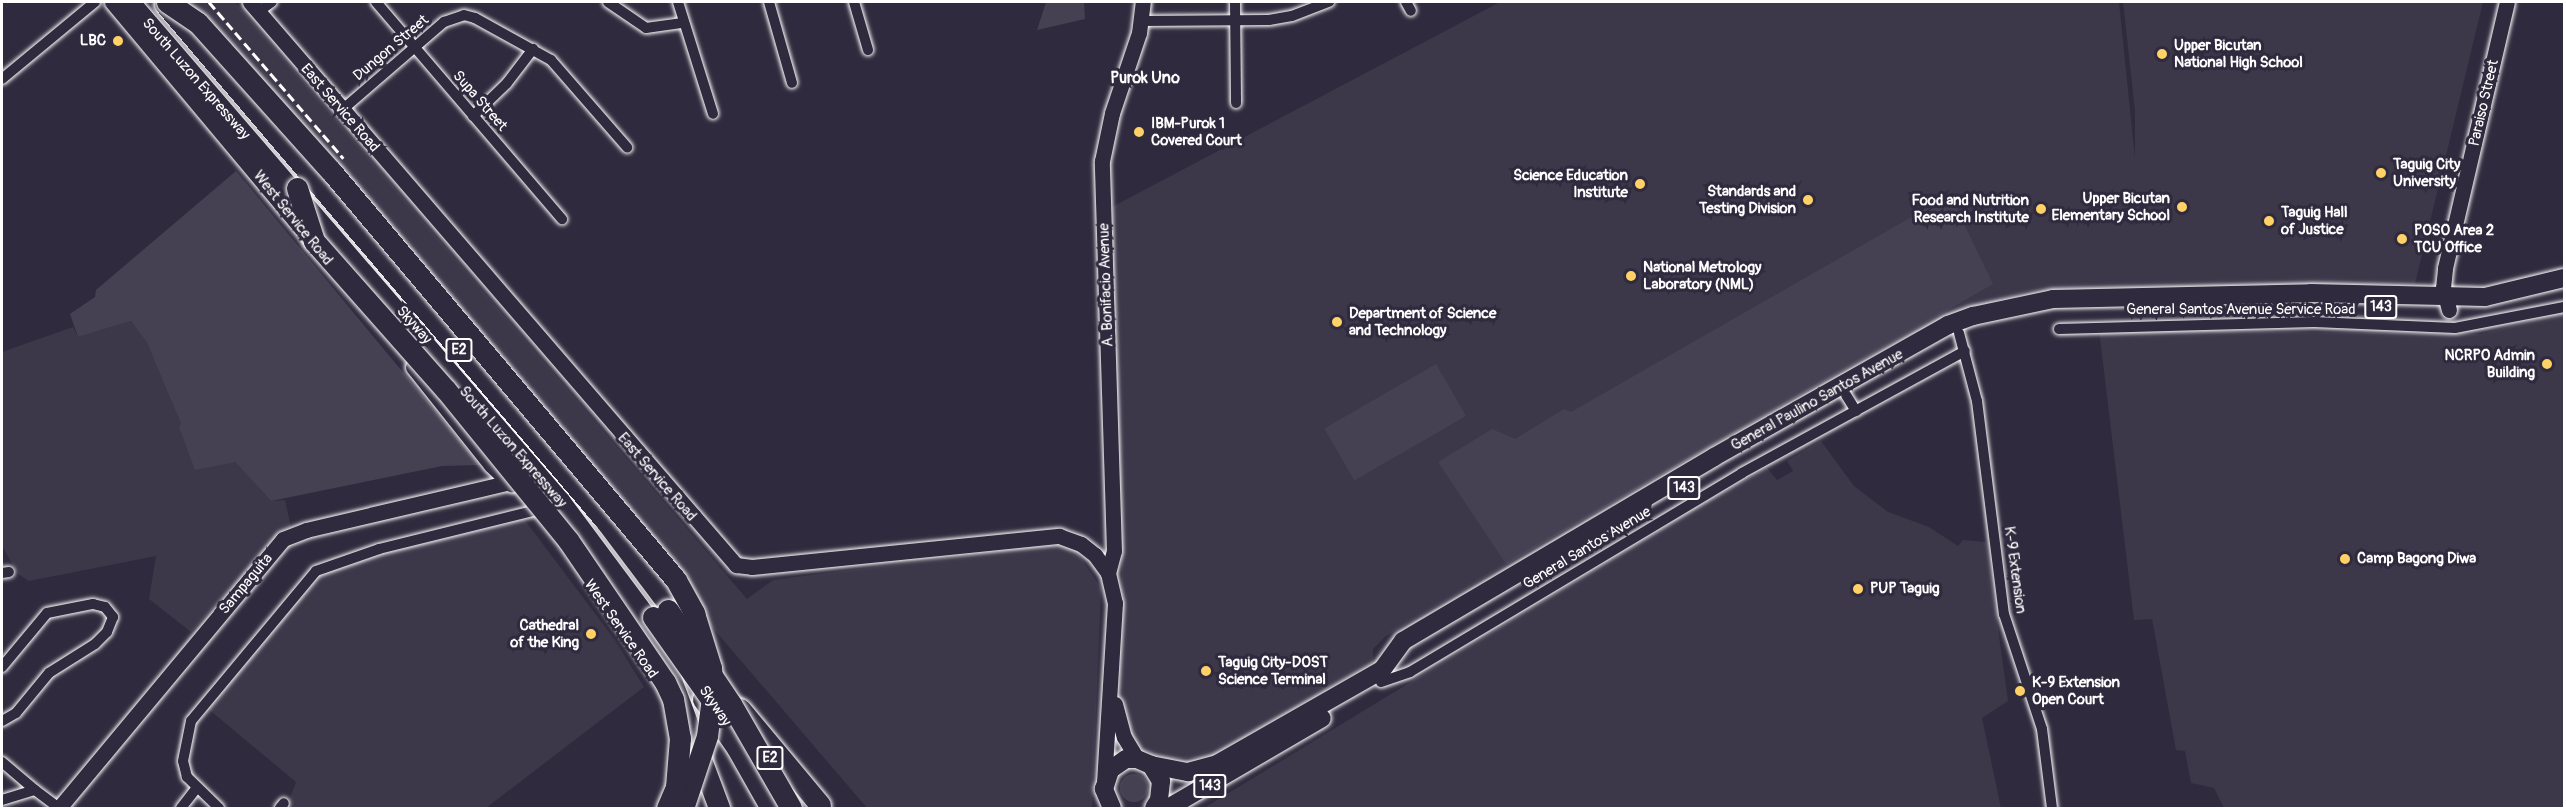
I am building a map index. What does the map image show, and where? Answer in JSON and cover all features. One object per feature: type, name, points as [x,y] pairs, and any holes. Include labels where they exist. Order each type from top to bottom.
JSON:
[{"type":"highway","name":"South Luzon Expressway","points":[[129,2],[560,502],[649,621],[737,748],[771,808]]},
{"type":"highway","name":"Skyway","points":[[138,2],[591,532],[725,720],[777,808]]},
{"type":"highway","name":"Skyway","points":[[157,2],[602,523],[668,610],[712,676],[791,808]]},
{"type":"highway","name":"South Luzon Expressway","points":[[165,2],[605,520],[671,606],[740,709],[798,808]]},
{"type":"highway","points":[[165,2],[198,23],[330,171],[676,580],[698,623],[713,690],[707,736],[683,795]]},
{"type":"highway","points":[[297,188],[314,241],[446,390],[568,540],[665,681],[673,699],[680,738],[676,787],[668,808]]},
{"type":"highway","points":[[649,621],[719,808]]},
{"type":"highway","points":[[740,709],[820,805]]},
{"type":"main road","name":"West Service Road","points":[[112,2],[424,381],[490,465],[506,477],[656,677],[672,713],[683,795],[690,808]]},
{"type":"main road","name":"A. Bonifacio Avenue","points":[[1108,573],[1114,551],[1102,160],[1112,113],[1142,21],[1143,2]]},
{"type":"main road","name":"Paraiso Street","points":[[2447,304],[2444,276],[2452,232],[2507,2]]},
{"type":"main road","name":"East Service Road","points":[[254,7],[736,565],[752,567],[1059,536],[1081,544],[1108,573],[1115,603],[1106,799]]},
{"type":"main road","name":"General Paulino Santos Avenue","points":[[1144,762],[1188,772],[1217,764],[1382,670],[1403,641],[1714,457],[1948,325],[1973,316],[2053,299],[2304,293],[2447,304],[2509,293],[2565,278]]},
{"type":"main road","name":"General Paulino Santos Avenue","points":[[1168,808],[1381,682],[1410,650],[1851,403],[1959,333],[2022,314],[2068,308],[2277,304],[2509,305],[2565,290]]},
{"type":"main road","name":"Sampaguita","points":[[59,808],[283,539],[306,530],[506,477]]},
{"type":"main road","name":"East Service Road","points":[[1111,690],[1120,727],[1144,762]]},
{"type":"main road","points":[[1106,799],[1115,764],[1144,762],[1157,772],[1162,791],[1154,808]]},
{"type":"street","points":[[2,79],[95,2]]},
{"type":"street","points":[[254,7],[272,2]]},
{"type":"street","name":"Supa Street","points":[[376,2],[562,219]]},
{"type":"street","points":[[608,2],[646,28],[683,23]]},
{"type":"street","points":[[678,2],[713,114]]},
{"type":"street","points":[[769,2],[792,83]]},
{"type":"street","points":[[854,2],[868,50]]},
{"type":"street","points":[[1235,2],[1236,103]]},
{"type":"street","points":[[1142,21],[1280,19],[1329,2]]},
{"type":"street","name":"Dungon Street","points":[[342,110],[444,22],[464,15],[533,49],[562,69],[627,147]]},
{"type":"street","points":[[473,116],[507,83],[533,49]]},
{"type":"street","name":"General Santos Avenue Service Road","points":[[2059,329],[2314,322],[2455,328],[2565,307]]},
{"type":"street","name":"K-9 Extension","points":[[1959,333],[1977,401],[2004,614],[2043,729],[2052,808]]},
{"type":"street","points":[[1851,403],[1965,351]]},
{"type":"street","points":[[219,808],[196,789],[187,777],[183,761],[191,721],[321,566],[533,511]]},
{"type":"street","points":[[2,668],[47,613],[93,604],[105,607],[113,616],[107,632],[95,644],[49,673],[16,714],[2,722]]},
{"type":"street","points":[[2,762],[59,808]]},
{"type":"street","points":[[181,808],[196,789]]},
{"type":"street","points":[[2,800],[35,790]]},
{"type":"street","points":[[668,808],[683,795]]},
{"type":"street","points":[[675,808],[683,795]]},
{"type":"shaded area","points":[[177,2],[235,2],[747,599],[773,580],[1057,544],[1076,551],[1101,588],[1092,808],[867,808]]},
{"type":"shaded area","points":[[1046,2],[1084,2],[1085,19],[1037,30]]},
{"type":"shaded area","name":"Department of Science and Technology","points":[[1500,2],[2119,2],[2135,159],[2135,111],[2123,2],[2483,2],[2415,284],[2051,289],[2025,292],[1943,317],[1760,415],[1386,636],[1373,649],[1373,662],[1209,757],[1167,759],[1146,751],[1133,742],[1119,705],[1122,561],[1112,207]]},
{"type":"shaded area","points":[[236,171],[480,465],[442,466],[271,501],[235,462],[195,470],[179,427],[181,423],[147,343],[131,321],[78,337],[70,314],[95,297],[96,290]]},
{"type":"shaded area","points":[[1950,195],[1993,284],[1506,564],[1438,462],[1492,429],[1515,439],[1564,409],[1571,412]]},
{"type":"shaded area","name":"Camp Bagong Diwa","points":[[2564,312],[2564,808],[2224,808],[2214,788],[2191,783],[2185,751],[2176,750],[2152,619],[2134,620],[2099,330],[2481,334]]},
{"type":"shaded area","points":[[131,321],[147,343],[182,423],[179,427],[235,462],[271,501],[285,500],[291,527],[283,530],[191,632],[149,599],[156,556],[29,581],[18,574],[2,546],[2,352],[73,327],[78,337]]},
{"type":"shaded area","points":[[1436,364],[1466,416],[1354,480],[1324,428]]},
{"type":"shaded area","points":[[1821,441],[1854,486],[1888,512],[1929,527],[1958,546],[1963,540],[1986,542],[2008,701],[1982,718],[2001,808],[1204,808],[1703,504],[1767,468],[1777,480],[1793,471],[1787,461]]},
{"type":"shaded area","points":[[524,519],[615,640],[644,687],[486,808],[286,808],[296,782],[206,707],[324,566]]},
{"type":"shaded area","points":[[1134,774],[1144,778],[1148,788],[1144,798],[1134,802],[1124,798],[1120,788],[1124,778]]},
{"type":"railway","points":[[209,2],[343,158]]},
{"type":"place","name":"LBC","points":[[118,41]]},
{"type":"place","name":"Upper Bicutan National High School","points":[[2162,54]]},
{"type":"place","name":"IBM-Purok 1 Covered Court","points":[[1139,132]]},
{"type":"place","name":"Taguig City University","points":[[2381,173]]},
{"type":"place","name":"Science Education Institute","points":[[1640,184]]},
{"type":"place","name":"Standards and Testing Division","points":[[1808,200]]},
{"type":"place","name":"Upper Bicutan Elementary School","points":[[2182,207]]},
{"type":"place","name":"Food and Nutrition Research Institute","points":[[2041,209]]},
{"type":"place","name":"Taguig Hall of Justice","points":[[2269,221]]},
{"type":"place","name":"POSO Area 2 TCU Office","points":[[2402,239]]},
{"type":"place","name":"National Metrology Laboratory (NML)","points":[[1631,276]]},
{"type":"place","name":"Department of Science and Technology","points":[[1337,322]]},
{"type":"place","name":"NCRPO Admin Building","points":[[2547,364]]},
{"type":"place","name":"Camp Bagong Diwa","points":[[2345,559]]},
{"type":"place","name":"PUP Taguig","points":[[1858,589]]},
{"type":"place","name":"Cathedral of the King","points":[[591,634]]},
{"type":"place","name":"Taguig City-DOST Science Terminal","points":[[1206,671]]},
{"type":"place","name":"K-9 Extension Open Court","points":[[2020,691]]},
{"type":"district","name":"Purok Uno","points":[[1145,78]]}]
